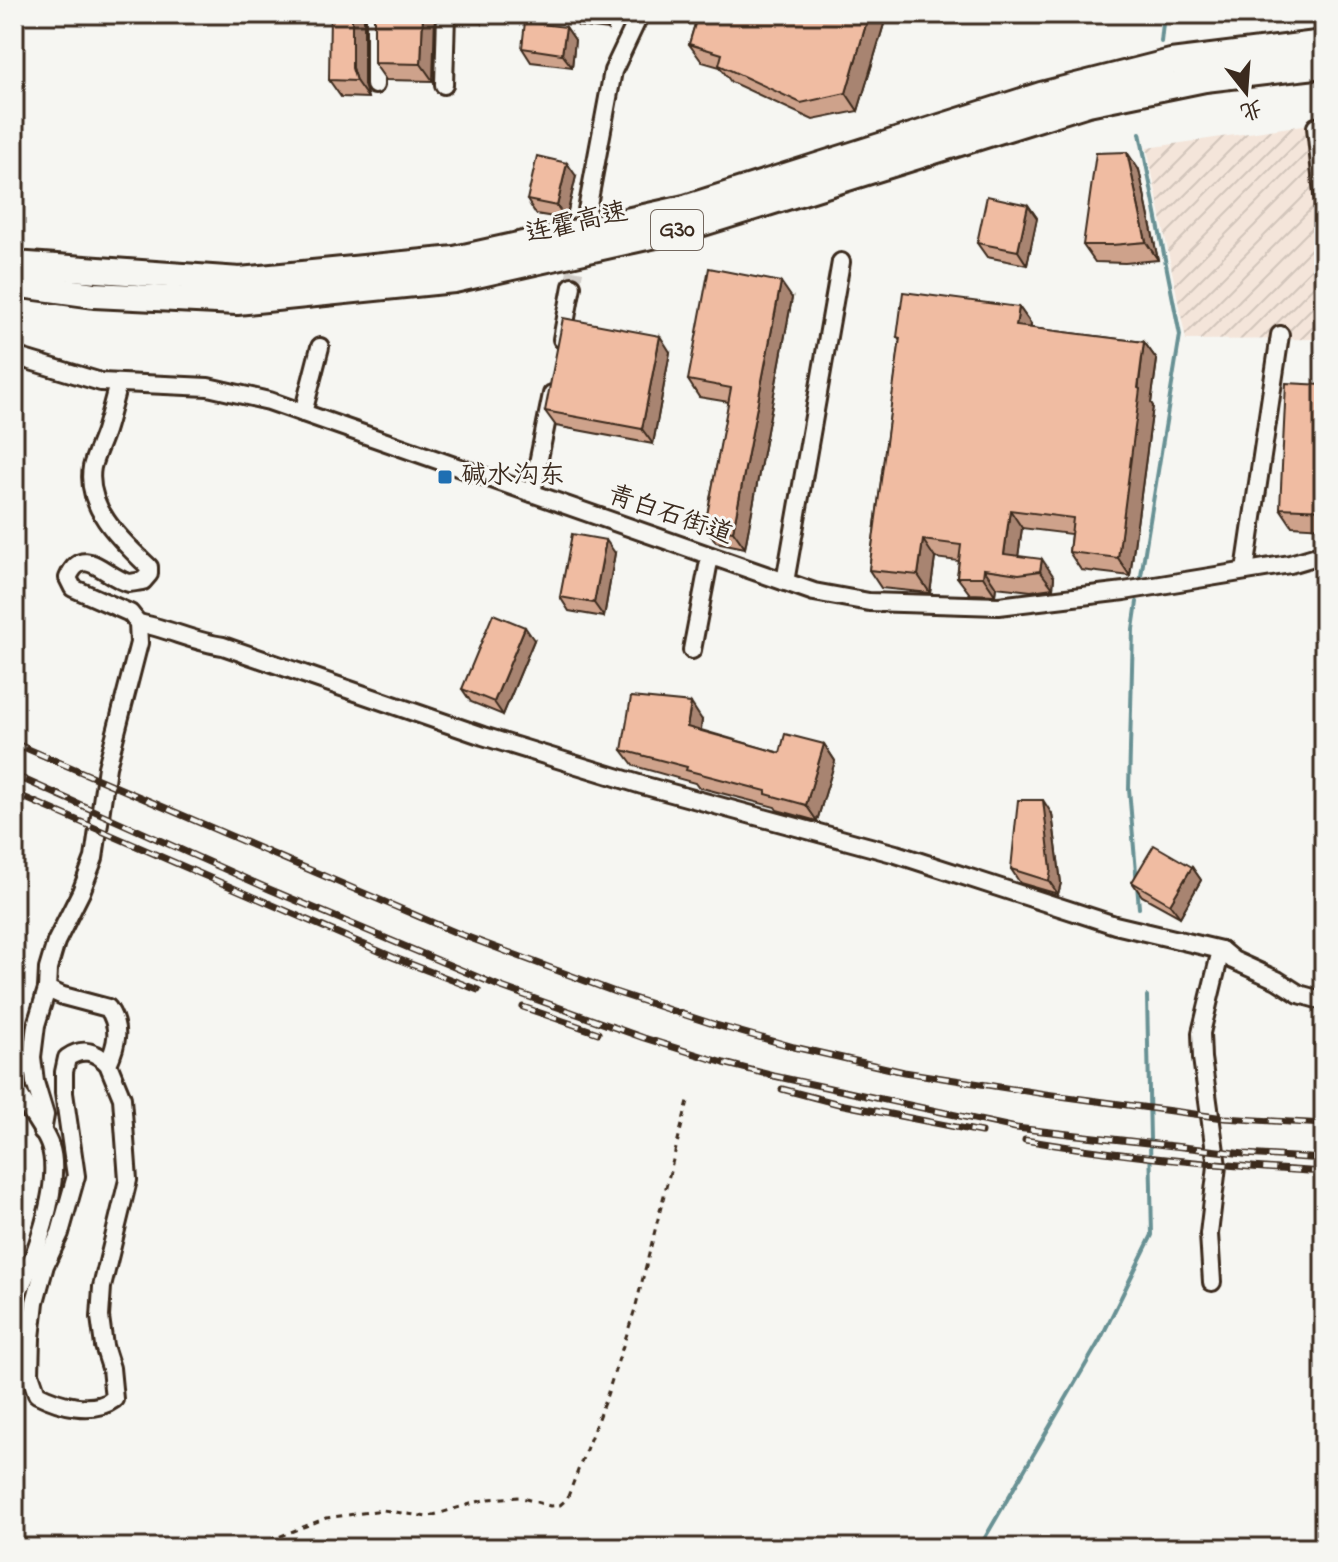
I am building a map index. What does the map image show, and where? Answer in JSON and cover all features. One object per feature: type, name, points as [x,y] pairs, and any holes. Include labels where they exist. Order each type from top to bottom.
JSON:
[{"type":"highway","name":"连霍高速","points":[[14,264],[240,280],[455,259],[685,208],[1041,95],[1171,62],[1324,43]]},
{"type":"highway","name":"连霍高速","points":[[14,284],[94,295],[237,302],[454,280],[687,228],[1088,103],[1205,79],[1324,65]]},
{"type":"street","points":[[375,14],[375,85]]},
{"type":"street","points":[[444,85],[446,14]]},
{"type":"street","points":[[585,221],[613,71],[640,14]]},
{"type":"street","points":[[1324,126],[1316,127],[1324,204]]},
{"type":"street","points":[[785,582],[841,262]]},
{"type":"street","points":[[532,493],[572,286]]},
{"type":"street","points":[[1245,571],[1280,335]]},
{"type":"street","points":[[303,413],[320,347]]},
{"type":"street","name":"青白石街道","points":[[14,356],[101,382],[208,387],[269,401],[814,592],[869,602],[999,606],[1124,591],[1290,564],[1324,554]]},
{"type":"street","points":[[42,1132],[45,1115],[35,1082],[32,1057],[36,1025],[56,942],[94,858],[107,767],[139,643],[138,623],[130,613],[73,588],[68,578],[76,564],[88,561],[130,583],[143,581],[149,574],[149,567],[104,517],[93,488],[92,468],[118,383]]},
{"type":"street","points":[[692,650],[710,556]]},
{"type":"street","points":[[138,623],[223,646],[483,736],[642,785],[896,854],[1115,925],[1221,950],[1233,960],[1299,994],[1324,1001]]},
{"type":"street","points":[[1212,1282],[1209,1234],[1217,1166],[1201,1033],[1221,950]]},
{"type":"street","points":[[47,989],[108,1008],[113,1015],[116,1031],[116,1045],[108,1064],[122,1098],[128,1180],[102,1287],[100,1317],[114,1399],[85,1408],[54,1403],[37,1394],[30,1374],[31,1338],[35,1302],[45,1265],[60,1233],[76,1176],[64,1093],[67,1058],[77,1051],[87,1052],[99,1055],[108,1064]]},
{"type":"street","points":[[14,1028],[17,1051],[14,1070]]},
{"type":"street","points":[[14,1084],[50,1146],[54,1176],[45,1220],[22,1286],[14,1299]]},
{"type":"path","points":[[259,1548],[273,1539],[326,1518],[383,1510],[427,1517],[487,1499],[519,1497],[550,1506],[560,1505],[567,1499],[607,1395],[635,1309],[689,1097]]},
{"type":"shaded area","points":[[1324,122],[1324,339],[1186,340],[1147,148]]},
{"type":"building","points":[[330,14],[352,14],[352,68],[356,81],[329,80]]},
{"type":"building","points":[[374,14],[423,14],[421,64],[374,63]]},
{"type":"building","points":[[698,14],[869,14],[846,93],[801,103],[719,65],[722,54],[689,44]]},
{"type":"building","points":[[525,22],[566,27],[562,54],[522,48]]},
{"type":"building","points":[[1127,152],[1146,242],[1083,245],[1096,153]]},
{"type":"building","points":[[537,156],[567,163],[557,206],[527,200]]},
{"type":"building","points":[[987,196],[1028,205],[1018,251],[977,243]]},
{"type":"building","points":[[709,268],[781,282],[733,531],[705,526],[731,388],[688,380]]},
{"type":"building","points":[[903,292],[1019,307],[1016,326],[1144,342],[1118,558],[1069,552],[1073,518],[1010,510],[1004,554],[1042,559],[1040,571],[1019,574],[984,569],[983,577],[957,577],[961,545],[923,540],[918,575],[869,570],[900,338],[897,337]]},
{"type":"building","points":[[563,318],[660,336],[642,429],[545,411]]},
{"type":"building","points":[[1286,383],[1324,385],[1324,510],[1280,508]]},
{"type":"building","points":[[572,534],[606,540],[594,603],[560,597]]},
{"type":"building","points":[[493,614],[525,627],[494,702],[462,689]]},
{"type":"building","points":[[631,697],[691,703],[687,727],[780,753],[785,734],[824,744],[806,805],[622,750]]},
{"type":"building","points":[[1018,800],[1043,800],[1051,869],[1049,881],[1011,869]]},
{"type":"building","points":[[1154,845],[1192,867],[1170,904],[1132,882]]},
{"type":"waterway","points":[[1161,42],[1164,14]]},
{"type":"waterway","points":[[1140,133],[1180,335],[1141,576]]},
{"type":"waterway","points":[[1137,602],[1133,629],[1129,789],[1139,908]]},
{"type":"waterway","points":[[979,1548],[1100,1340],[1152,1235],[1147,996]]},
{"type":"tunnel","points":[[572,286],[580,246]]},
{"type":"railway","points":[[14,743],[457,933],[615,992],[716,1025],[794,1047],[904,1072],[1224,1118],[1324,1124]]},
{"type":"railway","points":[[14,775],[269,889],[499,986],[724,1063],[1016,1128],[1244,1154],[1324,1159]]},
{"type":"railway","points":[[14,793],[395,958],[478,990]]},
{"type":"railway","points":[[523,1007],[598,1033]]},
{"type":"railway","points":[[782,1089],[839,1104],[981,1132]]},
{"type":"railway","points":[[1025,1140],[1174,1160],[1324,1172]]},
{"type":"place","name":"碱水沟东","points":[[445,477]]}]
